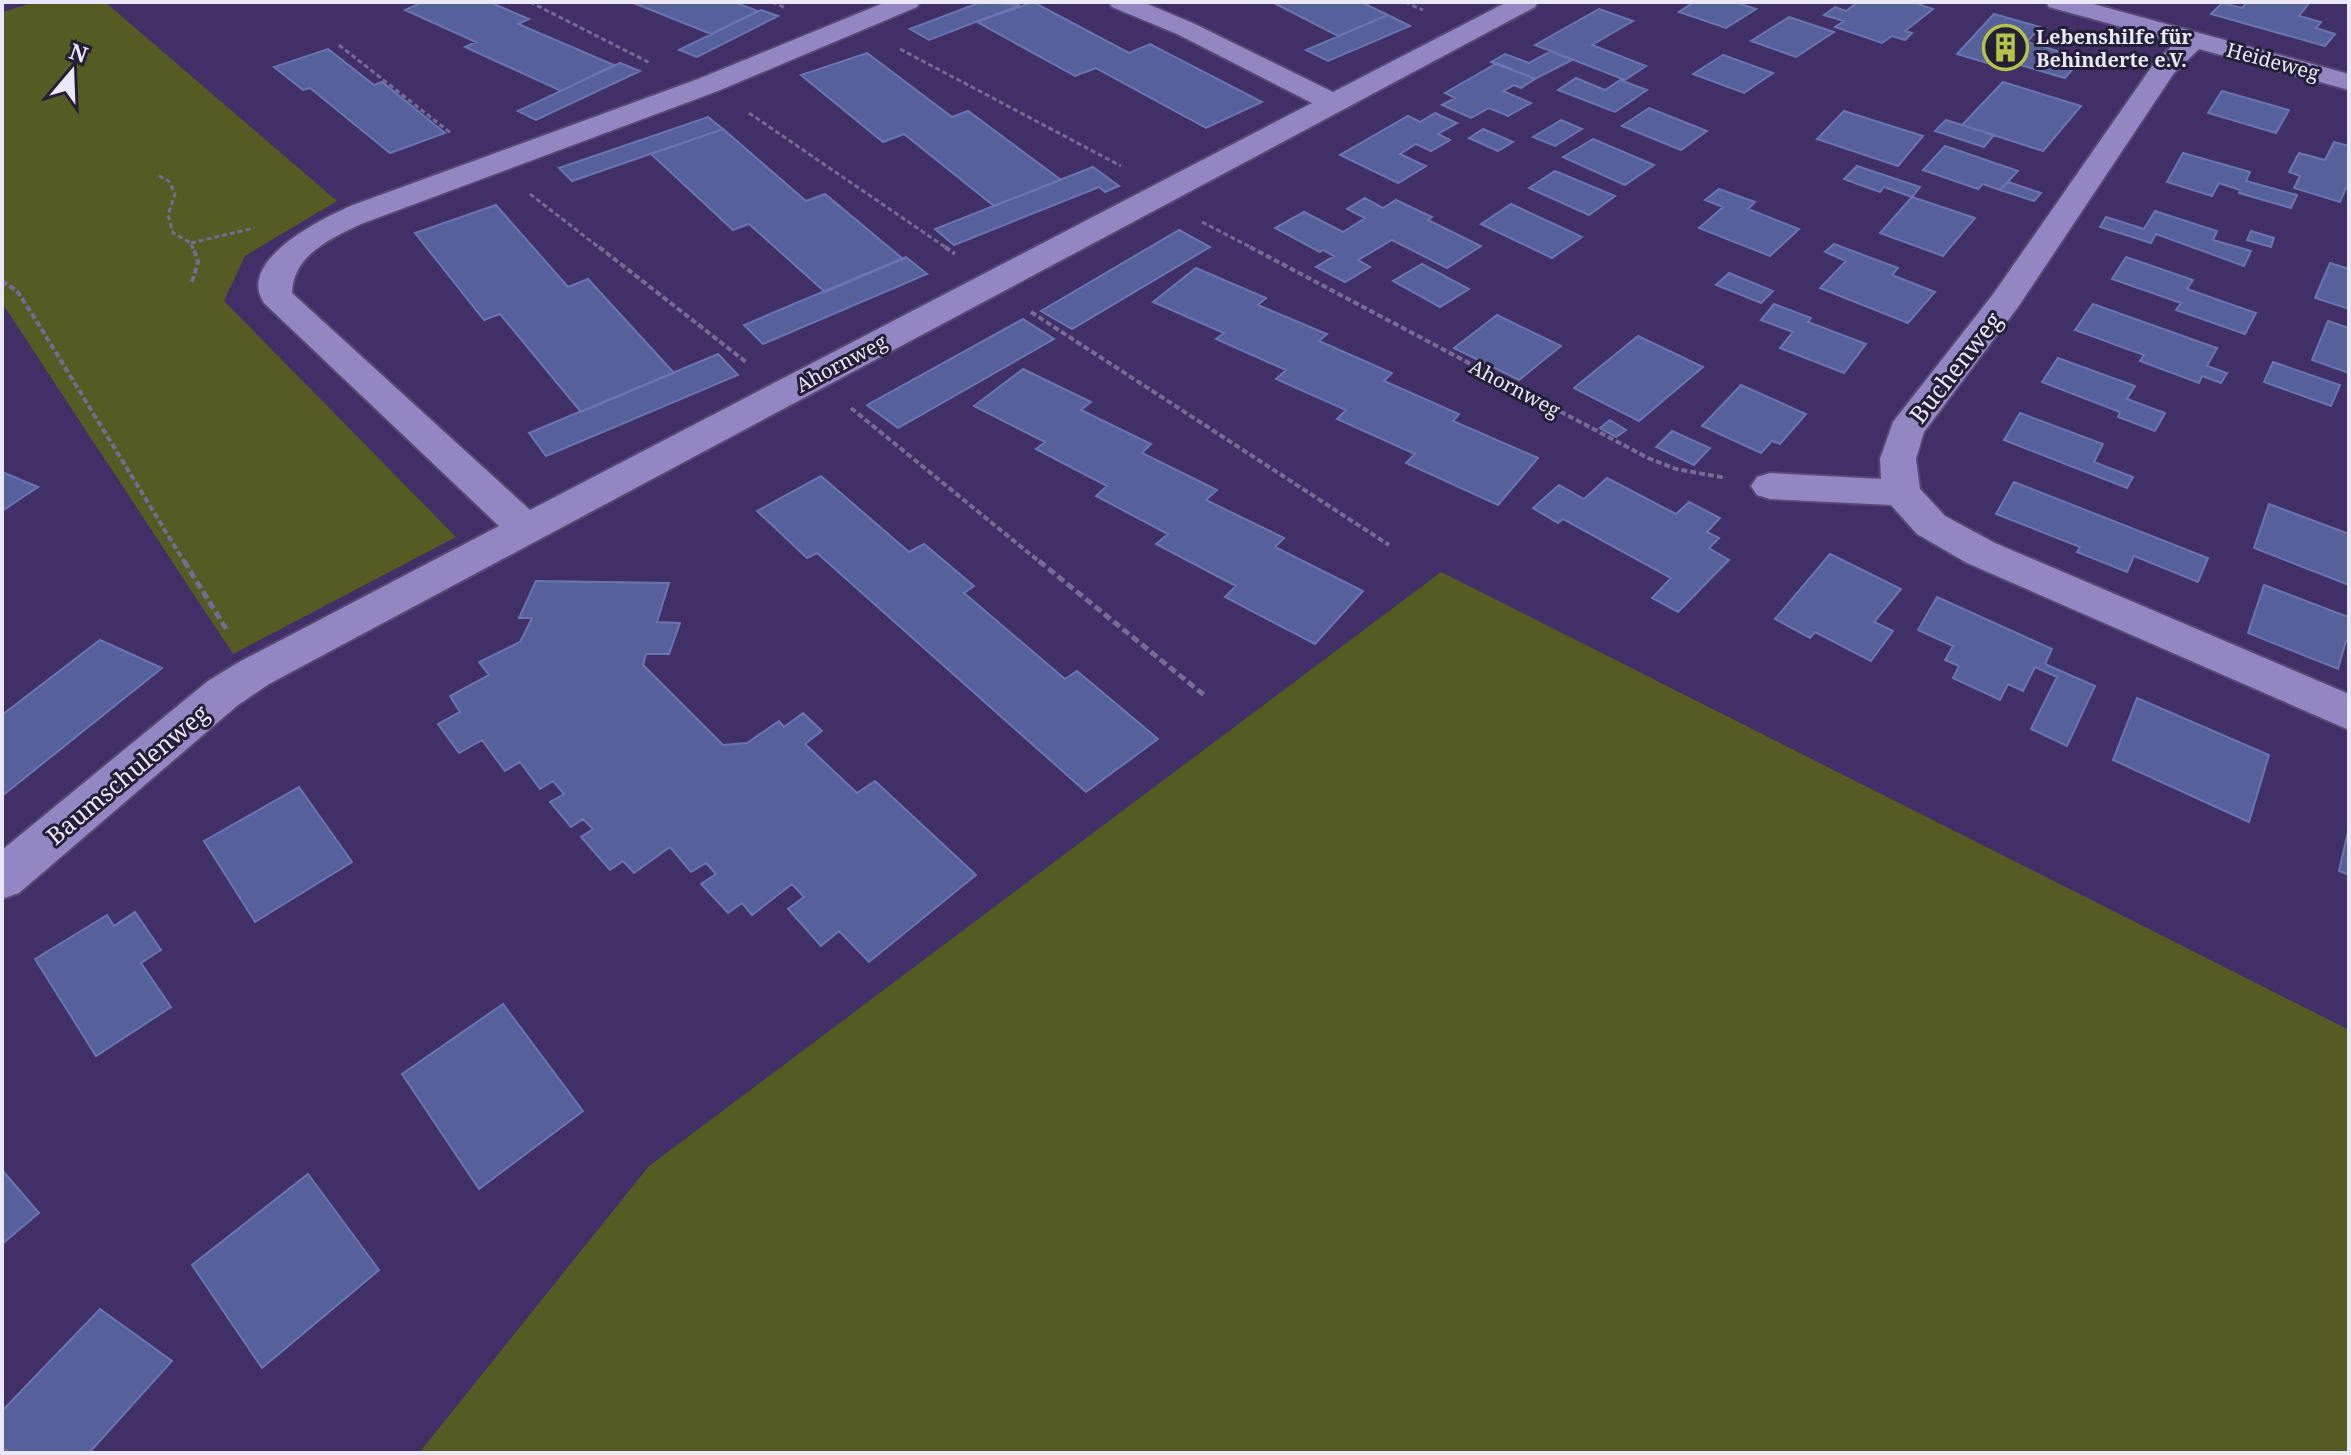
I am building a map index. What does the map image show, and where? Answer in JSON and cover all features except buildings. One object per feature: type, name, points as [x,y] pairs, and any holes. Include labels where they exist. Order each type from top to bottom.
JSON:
[{"type":"street","points":[[527,530],[276,296],[274,283],[279,268],[319,233],[364,211],[704,87],[908,2]]},
{"type":"street","points":[[1121,2],[1186,29],[1331,102]]},
{"type":"street","name":"Ahornweg","points":[[254,673],[1331,102],[1526,2]]},
{"type":"street","name":"Heideweg","points":[[2058,2],[2349,82]]},
{"type":"street","name":"Buchenweg","points":[[1901,493],[1898,459],[1906,430],[2006,300],[2164,68],[2195,39]]},
{"type":"street","points":[[1770,486],[1901,493],[1931,525],[1981,553],[2349,713]]},
{"type":"street","name":"Baumschulenweg","points":[[2,878],[223,693],[254,673]]},
{"type":"path","points":[[530,2],[704,87],[955,254]]},
{"type":"path","name":"Ahornweg","points":[[853,24],[1648,458],[1676,469],[1770,486]]},
{"type":"path","points":[[339,45],[747,364]]},
{"type":"path","points":[[159,176],[169,181],[175,194],[168,215],[173,233],[191,243],[198,262],[192,282]]},
{"type":"path","points":[[2,281],[17,291],[30,310],[254,673]]},
{"type":"path","points":[[1028,310],[1389,545]]},
{"type":"path","points":[[850,408],[1204,695]]},
{"type":"green space","points":[[36,2],[105,2],[337,201],[245,256],[224,301],[456,537],[233,654],[2,303],[2,12]]},
{"type":"green space","points":[[1441,572],[2349,1030],[2349,1453],[419,1453],[649,1166]]},
{"type":"place","name":"Lebenshilfe für Behinderte e.V.","points":[[2005,48]]}]
